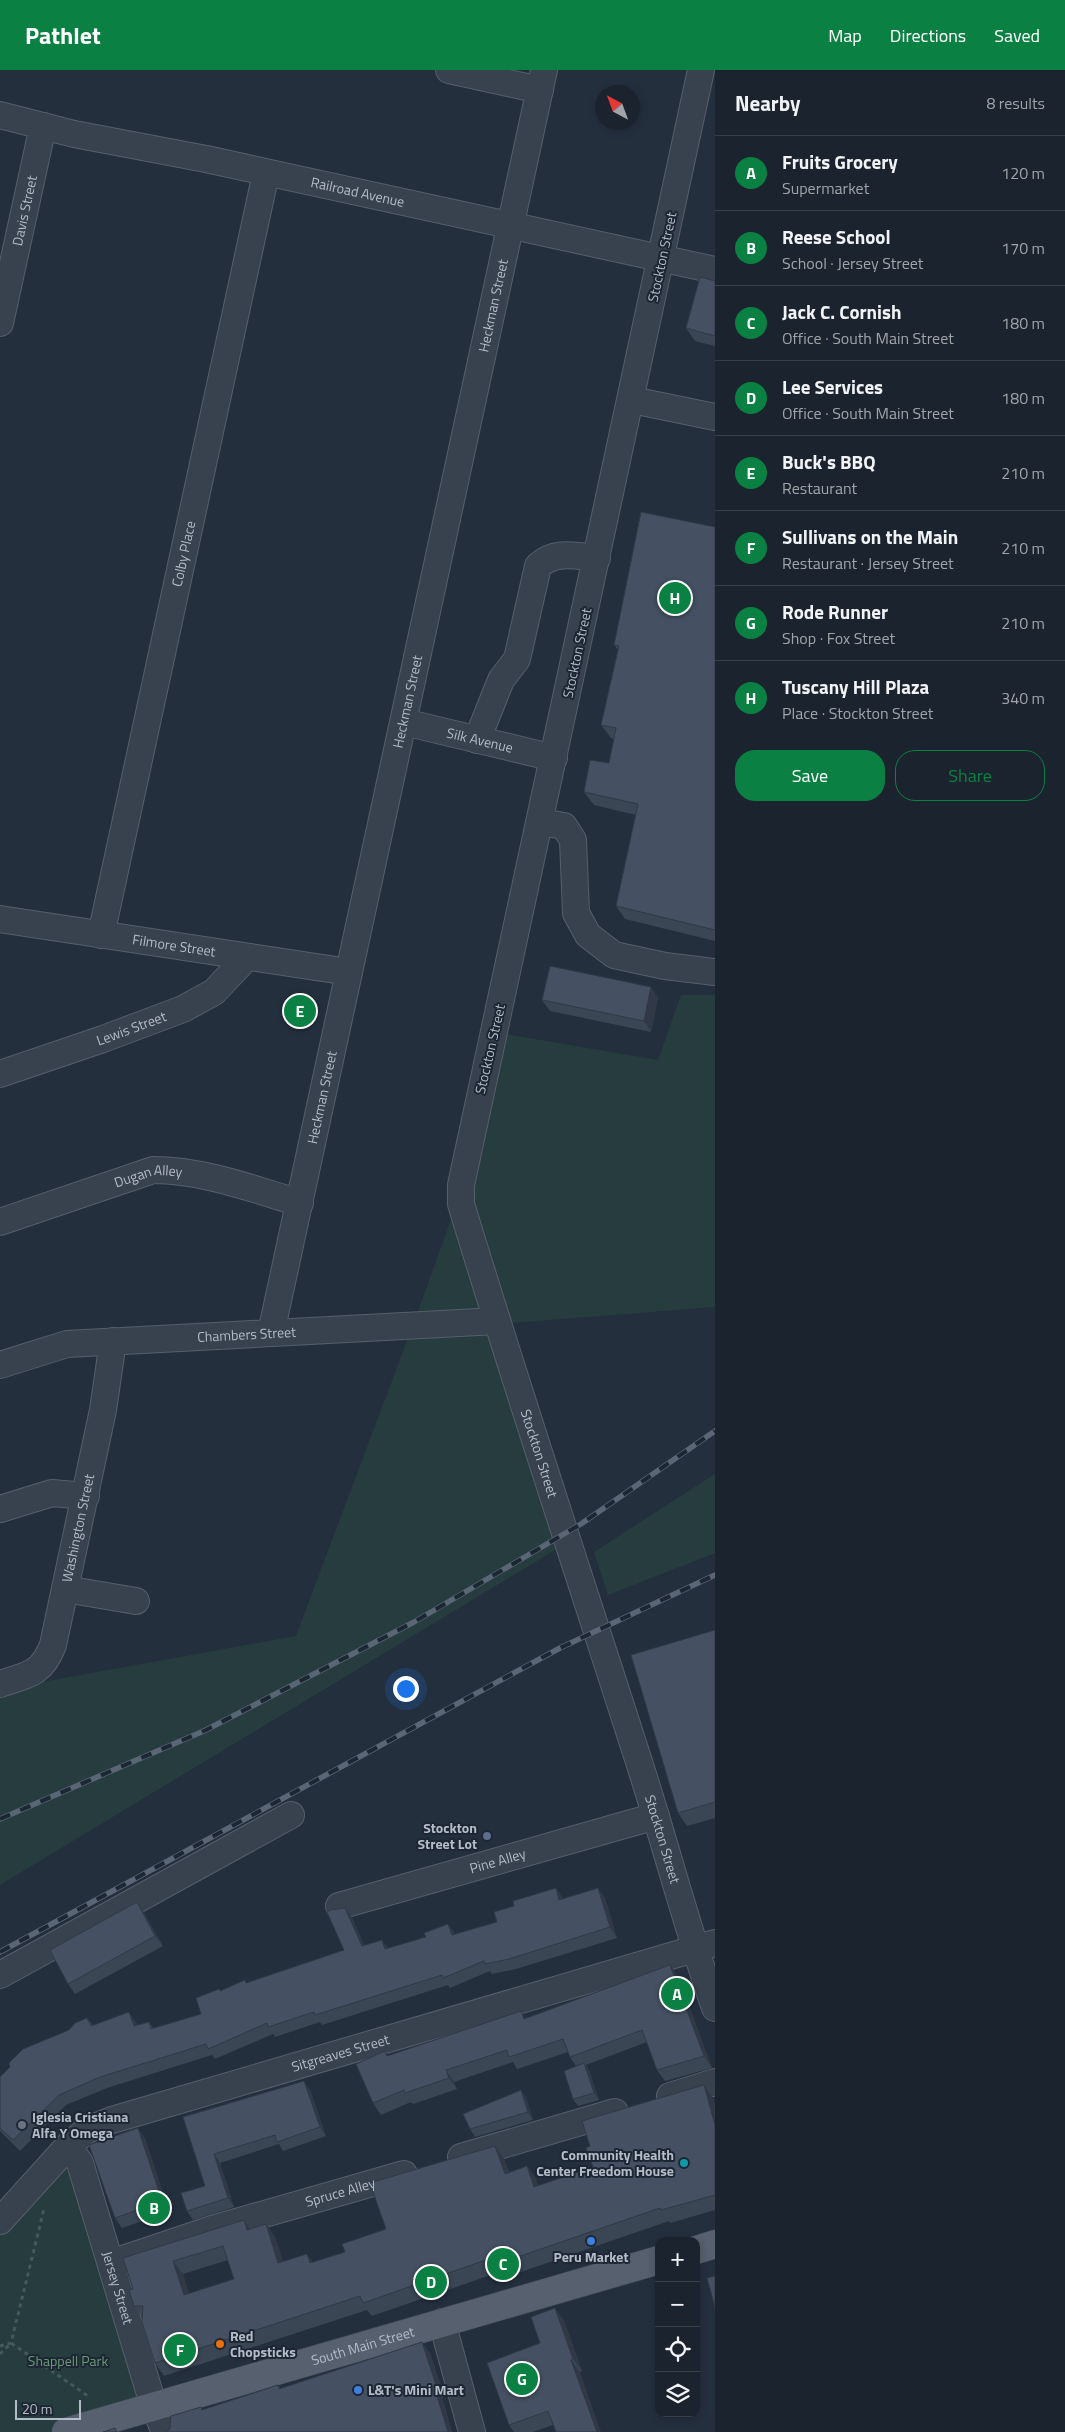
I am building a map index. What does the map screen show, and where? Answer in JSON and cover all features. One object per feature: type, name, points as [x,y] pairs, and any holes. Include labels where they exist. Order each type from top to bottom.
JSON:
[{"type":"main road","points":[[700,2249],[715,2244]]},
{"type":"main road","name":"South Main Street","points":[[66,2432],[655,2261]]},
{"type":"street","points":[[450,70],[542,80]]},
{"type":"street","name":"Stockton Street","points":[[702,70],[461,1185],[461,1204],[656,1816],[705,1946],[715,2008]]},
{"type":"street","name":"Heckman Street","points":[[271,1333],[512,226],[542,80]]},
{"type":"street","name":"Railroad Avenue","points":[[0,115],[43,126],[715,270]]},
{"type":"street","name":"Davis Street","points":[[0,323],[43,126]]},
{"type":"street","name":"Colby Place","points":[[101,935],[266,173]]},
{"type":"street","points":[[632,400],[715,417]]},
{"type":"street","points":[[477,740],[501,680],[517,659],[538,566],[546,558],[561,554],[597,558]]},
{"type":"street","name":"Silk Avenue","points":[[404,722],[554,758]]},
{"type":"street","points":[[540,822],[564,826],[573,840],[576,913],[588,935],[614,955],[665,966],[715,972]]},
{"type":"street","name":"Filmore Street","points":[[0,919],[349,972]]},
{"type":"street","name":"Lewis Street","points":[[0,1074],[183,1009],[214,992],[247,957]]},
{"type":"street","name":"Dugan Alley","points":[[0,1222],[154,1170],[173,1170],[232,1183],[300,1203]]},
{"type":"street","name":"Chambers Street","points":[[0,1365],[67,1344],[497,1321]]},
{"type":"street","name":"Washington Street","points":[[0,1684],[36,1671],[46,1662],[53,1645],[103,1410],[113,1341]]},
{"type":"street","points":[[0,1509],[52,1493],[86,1496]]},
{"type":"street","points":[[65,1589],[136,1601]]},
{"type":"street","points":[[0,1975],[291,1815]]},
{"type":"street","name":"Pine Alley","points":[[339,1906],[656,1816]]},
{"type":"street","name":"Sitgreaves Street","points":[[0,2220],[68,2146],[87,2130],[141,2110],[705,1946]]},
{"type":"street","name":"Spruce Alley","points":[[111,2263],[212,2229],[715,2082]]},
{"type":"street","name":"Jersey Street","points":[[68,2146],[80,2164],[154,2407],[165,2432]]},
{"type":"street","points":[[442,2322],[472,2432]]},
{"type":"path","points":[[0,2354],[11,2343],[46,2201]]},
{"type":"path","points":[[0,2346],[11,2343],[88,2396]]},
{"type":"green space","points":[[681,995],[715,995],[715,1307],[499,1324],[570,1541],[0,1885],[0,1692],[14,1687],[296,1636],[457,1203],[505,1034],[658,1060]]},
{"type":"green space","points":[[715,1474],[715,1553],[608,1595],[594,1552]]},
{"type":"green space","name":"Shappell Park","points":[[68,2146],[154,2407],[71,2432],[0,2432],[0,2223]]},
{"type":"building","points":[[700,277],[715,281],[715,336],[686,328]]},
{"type":"building","points":[[641,512],[715,527],[715,930],[616,906],[638,804],[584,792],[590,760],[609,763],[616,728],[601,725],[619,646],[614,645]]},
{"type":"building","points":[[550,966],[651,987],[644,1021],[542,1000]]},
{"type":"building","points":[[715,1630],[715,1802],[678,1813],[631,1655]]},
{"type":"building","points":[[556,1888],[559,1900],[598,1888],[610,1927],[509,1959],[485,1964],[484,1961],[443,1978],[442,1975],[315,2015],[314,2012],[268,2027],[267,2023],[208,2049],[206,2044],[100,2077],[59,2095],[13,2140],[0,2128],[0,2077],[10,2067],[9,2063],[23,2049],[69,2030],[75,2023],[87,2018],[91,2026],[129,2012],[134,2026],[149,2022],[151,2029],[201,2014],[196,1998],[219,1989],[220,1991],[245,1980],[246,1983],[344,1950],[327,1912],[330,1910],[345,1908],[362,1946],[382,1940],[385,1949],[426,1937],[424,1933],[448,1924],[452,1935],[497,1922],[494,1912],[514,1906],[513,1901]]},
{"type":"building","points":[[137,1902],[155,1936],[68,1984],[50,1950]]},
{"type":"building","points":[[670,1965],[704,2056],[657,2070],[642,2030],[570,2057],[563,2039],[509,2057],[507,2050],[446,2070],[449,2078],[405,2093],[404,2090],[373,2103],[356,2064],[385,2051],[387,2056],[521,2011],[524,2019]]},
{"type":"building","points":[[584,2063],[594,2093],[573,2099],[564,2071]]},
{"type":"building","points":[[304,2081],[320,2127],[277,2142],[275,2135],[214,2154],[228,2198],[187,2211],[181,2193],[205,2186],[183,2117]]},
{"type":"building","points":[[704,2085],[715,2125],[715,2195],[661,2210],[660,2208],[506,2261],[503,2254],[363,2303],[360,2296],[155,2363],[142,2322],[143,2306],[134,2306],[129,2290],[133,2289],[123,2258],[244,2220],[247,2230],[266,2224],[278,2263],[307,2254],[310,2263],[345,2252],[342,2244],[386,2229],[370,2183],[495,2146],[505,2174],[527,2166],[534,2187],[593,2167],[586,2148],[590,2146],[582,2121]],"holes":[[[223,2246],[234,2279],[184,2295],[173,2261]]]},
{"type":"building","points":[[521,2090],[528,2112],[470,2129],[463,2114]]},
{"type":"building","points":[[138,2128],[162,2201],[115,2218],[89,2145]]},
{"type":"building","points":[[715,2276],[715,2307],[707,2278]]},
{"type":"building","points":[[555,2308],[573,2359],[571,2360],[597,2432],[556,2432],[548,2411],[509,2425],[487,2363],[540,2343],[531,2317]]},
{"type":"building","points":[[422,2342],[436,2385],[434,2386],[448,2432],[166,2432],[170,2429],[171,2416],[201,2407],[202,2410],[278,2385],[279,2389]]},
{"type":"building","points":[[115,2428],[117,2432],[103,2432]]},
{"type":"railway","points":[[0,1819],[206,1730],[414,1622],[581,1524],[715,1431]]},
{"type":"railway","points":[[0,1952],[560,1648],[715,1575]]},
{"type":"place","name":"Tuscany Hill Plaza","points":[[675,598]]},
{"type":"place","name":"Buck's BBQ","points":[[300,1011]]},
{"type":"place","name":"Stockton Street Lot","points":[[487,1836]]},
{"type":"place","name":"Fruits Grocery","points":[[677,1994]]},
{"type":"place","name":"Iglesia Cristiana Alfa Y Omega","points":[[22,2125]]},
{"type":"place","name":"Community Health Center Freedom House","points":[[684,2163]]},
{"type":"place","name":"Reese School","points":[[154,2208]]},
{"type":"place","name":"Peru Market","points":[[591,2241]]},
{"type":"place","name":"Jack C. Cornish","points":[[503,2264]]},
{"type":"place","name":"Lee Services","points":[[431,2282]]},
{"type":"place","name":"Red Chopsticks","points":[[220,2344]]},
{"type":"place","name":"Sullivans on the Main","points":[[180,2350]]},
{"type":"place","name":"Rode Runner","points":[[522,2379]]},
{"type":"place","name":"L&T's Mini Mart","points":[[358,2390]]}]
